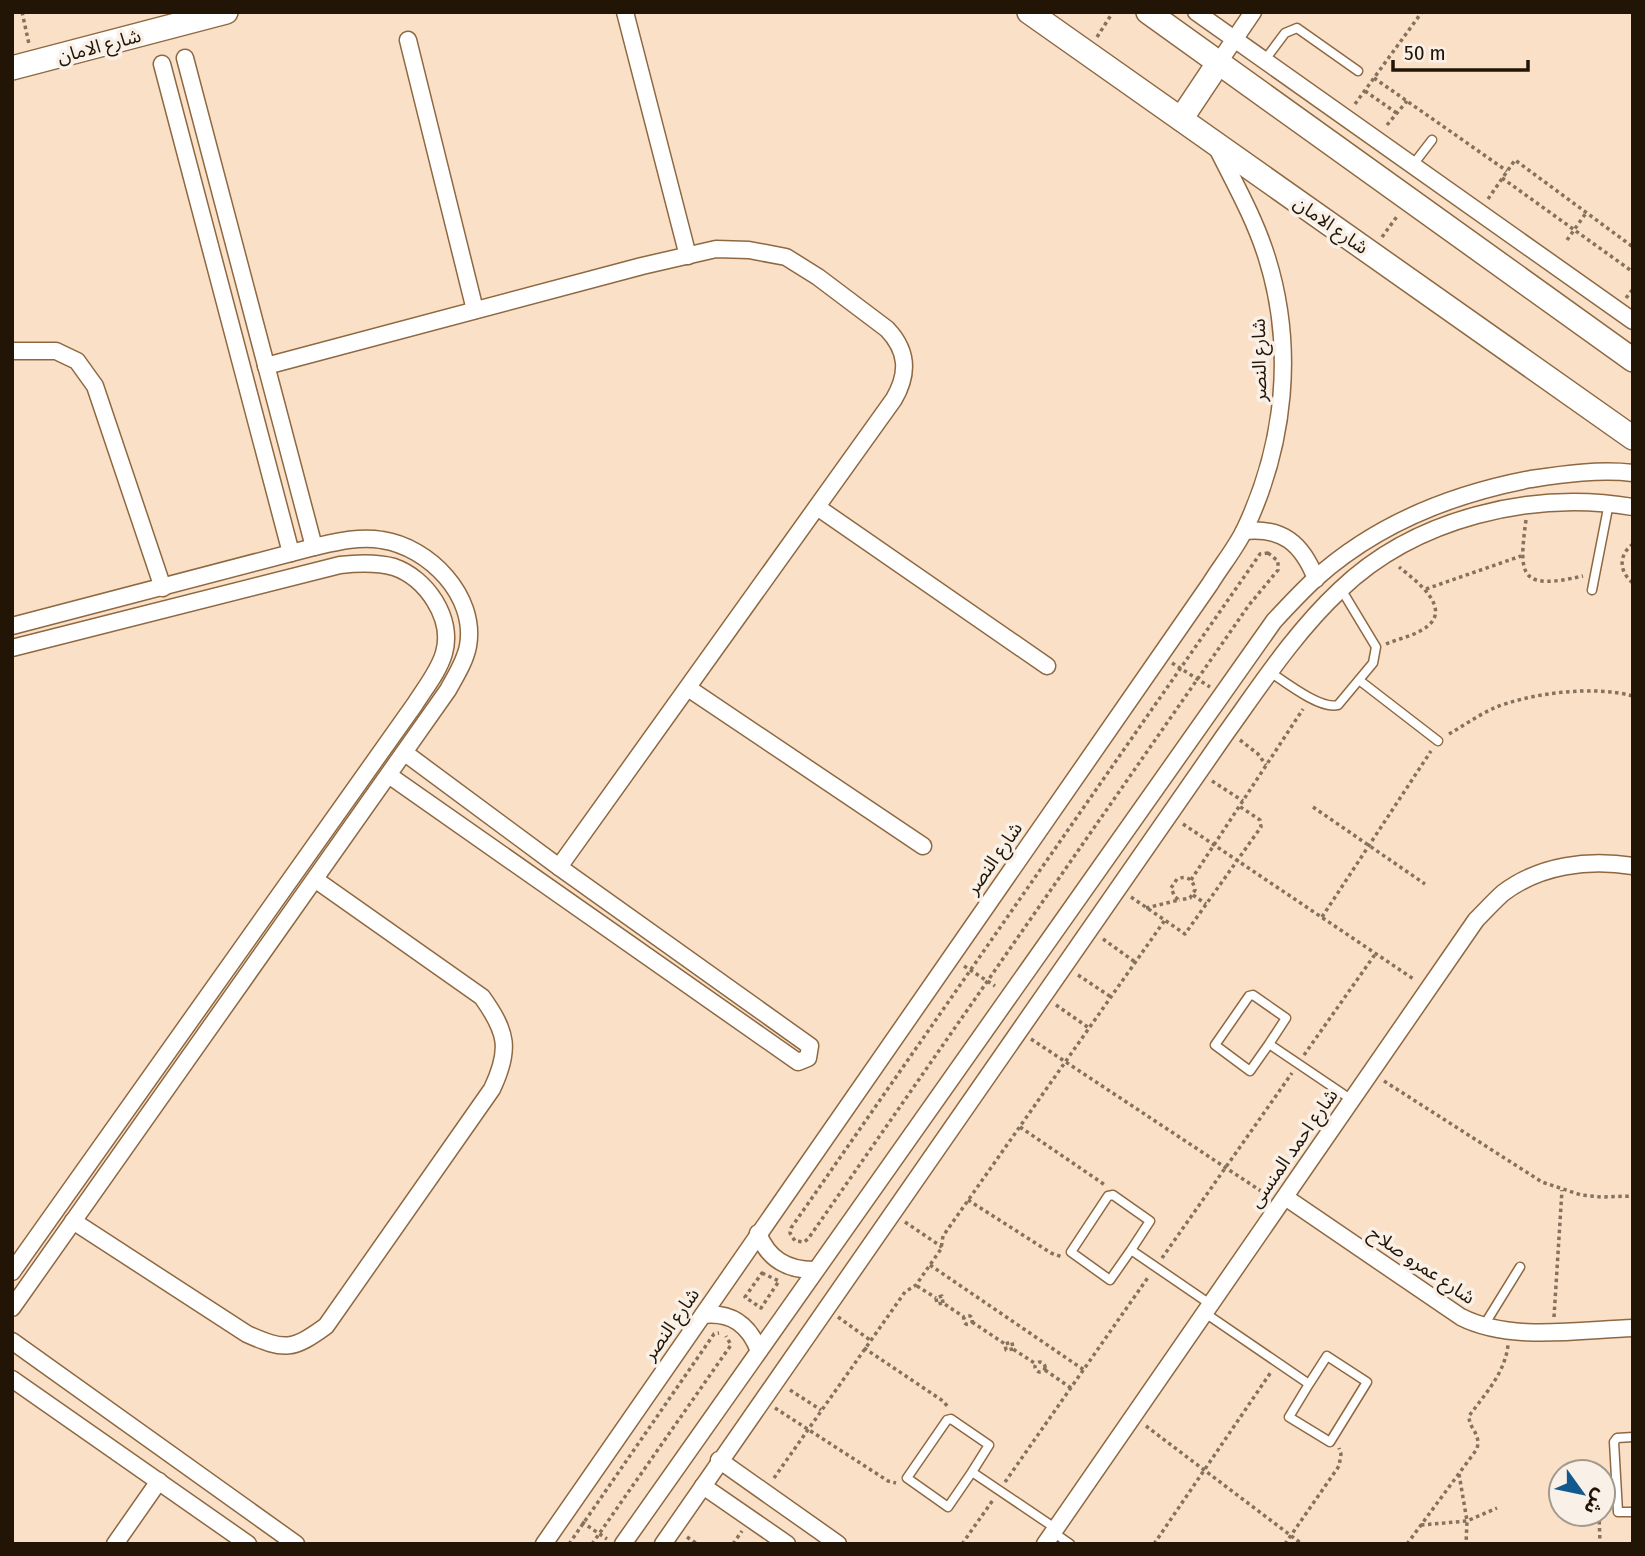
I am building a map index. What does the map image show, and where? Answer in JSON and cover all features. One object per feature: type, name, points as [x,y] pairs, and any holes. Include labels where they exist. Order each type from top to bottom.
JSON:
[{"type":"street","name":"شارع الامان","points":[[23,66],[226,12]]},
{"type":"street","points":[[625,12],[688,256]]},
{"type":"street","name":"شارع الامان","points":[[1029,12],[1633,438]]},
{"type":"street","points":[[1148,12],[1633,360]]},
{"type":"street","points":[[1181,119],[1252,12]]},
{"type":"street","points":[[1200,14],[1633,321]]},
{"type":"street","points":[[408,40],[475,310]]},
{"type":"street","points":[[185,58],[314,547]]},
{"type":"street","points":[[162,64],[291,553]]},
{"type":"street","name":"شارع النصر","points":[[544,1544],[1244,531],[1268,472],[1280,419],[1284,364],[1279,310],[1267,257],[1241,195],[1213,142]]},
{"type":"street","points":[[266,366],[716,249],[749,250],[786,257],[818,277],[887,329],[902,350],[905,362],[901,387],[559,867]]},
{"type":"street","points":[[12,351],[56,351],[77,361],[95,386],[163,587]]},
{"type":"street","points":[[271,477],[294,471]]},
{"type":"street","points":[[623,1544],[1274,621],[1316,579],[1374,536],[1432,506],[1463,494],[1561,474],[1633,473]]},
{"type":"street","points":[[663,1544],[1117,888],[1270,672],[1316,614],[1341,589],[1384,554],[1436,528],[1472,517],[1550,502],[1609,503],[1633,508]]},
{"type":"street","points":[[817,507],[1047,666]]},
{"type":"street","points":[[1244,531],[1275,533],[1291,540],[1303,552],[1316,579]]},
{"type":"street","points":[[12,626],[314,547],[358,538],[383,540],[407,547],[429,560],[447,578],[460,599],[469,623],[468,647],[448,690],[390,776],[12,1308]]},
{"type":"street","points":[[12,649],[340,565],[367,562],[395,568],[420,582],[438,605],[445,626],[445,652],[434,676],[12,1272]]},
{"type":"street","points":[[688,688],[923,846]]},
{"type":"street","points":[[390,776],[798,1062],[808,1058],[810,1046],[405,753]]},
{"type":"street","points":[[470,832],[484,811]]},
{"type":"street","name":"شارع احمد المنسى","points":[[1051,1535],[1476,920],[1504,893],[1538,873],[1575,864],[1614,863],[1633,866]]},
{"type":"street","points":[[73,1221],[247,1334],[268,1344],[290,1347],[326,1326],[492,1089],[503,1067],[506,1043],[498,1019],[482,997],[316,880]]},
{"type":"street","points":[[721,1009],[733,991]]},
{"type":"street","points":[[205,1001],[222,1012]]},
{"type":"street","points":[[973,1047],[997,1061]]},
{"type":"street","name":"شارع عمرو صلاح","points":[[1282,1200],[1461,1317],[1483,1327],[1509,1333],[1633,1328]]},
{"type":"street","points":[[758,1233],[762,1244],[779,1262],[789,1267],[814,1270]]},
{"type":"street","points":[[703,1315],[727,1316],[738,1321],[747,1329],[759,1351]]},
{"type":"street","points":[[12,1341],[293,1543]]},
{"type":"street","points":[[12,1379],[248,1544]]},
{"type":"street","points":[[79,1425],[95,1399]]},
{"type":"street","points":[[719,1460],[838,1544]]},
{"type":"street","points":[[115,1544],[159,1481]]},
{"type":"street","points":[[703,1486],[787,1544]]},
{"type":"lane","points":[[1264,61],[1284,33],[1297,28],[1358,71]]},
{"type":"lane","points":[[1412,166],[1432,140]]},
{"type":"lane","points":[[1592,590],[1609,503]]},
{"type":"lane","points":[[1270,672],[1310,698],[1327,705],[1338,705],[1360,680],[1373,663],[1376,647],[1341,589]]},
{"type":"lane","points":[[1360,680],[1438,741]]},
{"type":"lane","points":[[1251,994],[1286,1018],[1269,1044],[1250,1071],[1215,1046],[1251,994]]},
{"type":"lane","points":[[1269,1044],[1352,1100]]},
{"type":"lane","points":[[1113,1195],[1150,1221],[1131,1250],[1111,1280],[1071,1253],[1108,1196],[1113,1195]]},
{"type":"lane","points":[[1131,1250],[1309,1384]]},
{"type":"lane","points":[[1483,1327],[1520,1266]]},
{"type":"lane","points":[[1327,1356],[1367,1382],[1331,1441],[1289,1417],[1309,1384],[1327,1356]]},
{"type":"lane","points":[[950,1419],[989,1445],[972,1472],[948,1507],[907,1479],[950,1419]]},
{"type":"lane","points":[[1633,1437],[1617,1438],[1614,1441],[1618,1512],[1633,1512]]},
{"type":"lane","points":[[972,1472],[999,1490],[1051,1535],[1070,1544]]},
{"type":"path","points":[[22,12],[23,66]]},
{"type":"path","points":[[1086,53],[1113,12]]},
{"type":"path","points":[[1345,118],[1422,12]]},
{"type":"path","points":[[1374,78],[1507,171]]},
{"type":"path","points":[[1364,91],[1398,114]]},
{"type":"path","points":[[1378,118],[1389,126],[1407,101]]},
{"type":"path","points":[[1478,212],[1516,160],[1633,247]]},
{"type":"path","points":[[1502,178],[1633,272]]},
{"type":"path","points":[[1371,253],[1409,199]]},
{"type":"path","points":[[1567,240],[1586,212]]},
{"type":"path","points":[[1528,505],[1521,556],[1528,574],[1543,583],[1553,583],[1596,573]]},
{"type":"path","points":[[1633,544],[1627,548],[1622,558],[1626,578],[1633,583]]},
{"type":"path","points":[[1260,554],[1272,554],[1278,561],[1278,570],[1249,605],[1198,679],[808,1239],[795,1241],[790,1233],[791,1228],[1260,554]]},
{"type":"path","points":[[1376,647],[1421,631],[1428,626],[1435,611],[1431,595],[1426,589],[1384,554]]},
{"type":"path","points":[[1426,589],[1521,556]]},
{"type":"path","points":[[1160,656],[1221,694]]},
{"type":"path","points":[[1322,917],[1438,741],[1493,709],[1555,692],[1618,692],[1633,696]]},
{"type":"path","points":[[1191,880],[1310,698]]},
{"type":"path","points":[[1224,736],[1248,744],[1266,765]]},
{"type":"path","points":[[1199,772],[1243,801]]},
{"type":"path","points":[[1117,888],[1185,934],[1262,824],[1239,806]]},
{"type":"path","points":[[1313,807],[1425,884]]},
{"type":"path","points":[[1169,815],[1428,989]]},
{"type":"path","points":[[1179,900],[1172,893],[1173,883],[1181,877],[1191,880]]},
{"type":"path","points":[[1146,908],[1187,900],[1195,890],[1191,880]]},
{"type":"path","points":[[1193,895],[1206,904]]},
{"type":"path","points":[[764,1492],[905,1292],[916,1285],[942,1247],[943,1236],[1165,920]]},
{"type":"path","points":[[1089,929],[1135,962]]},
{"type":"path","points":[[961,1544],[1376,953]]},
{"type":"path","points":[[951,957],[1009,995]]},
{"type":"path","points":[[1064,966],[1111,997]]},
{"type":"path","points":[[1042,996],[1089,1028]]},
{"type":"path","points":[[1018,1030],[1226,1168],[1282,1200]]},
{"type":"path","points":[[1371,1073],[1524,1172],[1562,1190],[1601,1197],[1633,1196]]},
{"type":"path","points":[[1020,1127],[1103,1183],[1108,1196]]},
{"type":"path","points":[[1553,1331],[1562,1190]]},
{"type":"path","points":[[968,1200],[1051,1253],[1061,1257],[1071,1253]]},
{"type":"path","points":[[892,1213],[942,1247]]},
{"type":"path","points":[[930,1265],[1084,1370]]},
{"type":"path","points":[[762,1273],[779,1281],[761,1308],[746,1297],[762,1273]]},
{"type":"path","points":[[916,1285],[936,1298],[937,1304],[943,1303],[964,1317],[971,1315],[972,1322],[1005,1344],[1006,1350],[1013,1349],[1036,1364],[1037,1371],[1045,1370],[1071,1388]]},
{"type":"path","points":[[825,1308],[870,1340]]},
{"type":"path","points":[[1407,1544],[1477,1449],[1479,1442],[1476,1431],[1470,1425],[1469,1416],[1499,1375],[1507,1355],[1509,1333]]},
{"type":"path","points":[[569,1544],[714,1334],[727,1336],[731,1345],[592,1544]]},
{"type":"path","points":[[864,1348],[943,1401],[949,1409],[950,1419]]},
{"type":"path","points":[[1154,1544],[1278,1363]]},
{"type":"path","points":[[775,1380],[821,1410]]},
{"type":"path","points":[[762,1399],[888,1481],[898,1483],[907,1479]]},
{"type":"path","points":[[1133,1416],[1302,1544]]},
{"type":"path","points":[[1285,1544],[1339,1466],[1341,1454],[1336,1444],[1331,1441]]},
{"type":"path","points":[[1459,1474],[1467,1521],[1466,1544]]},
{"type":"path","points":[[1421,1525],[1467,1521],[1497,1508]]},
{"type":"path","points":[[566,1511],[615,1544]]}]
